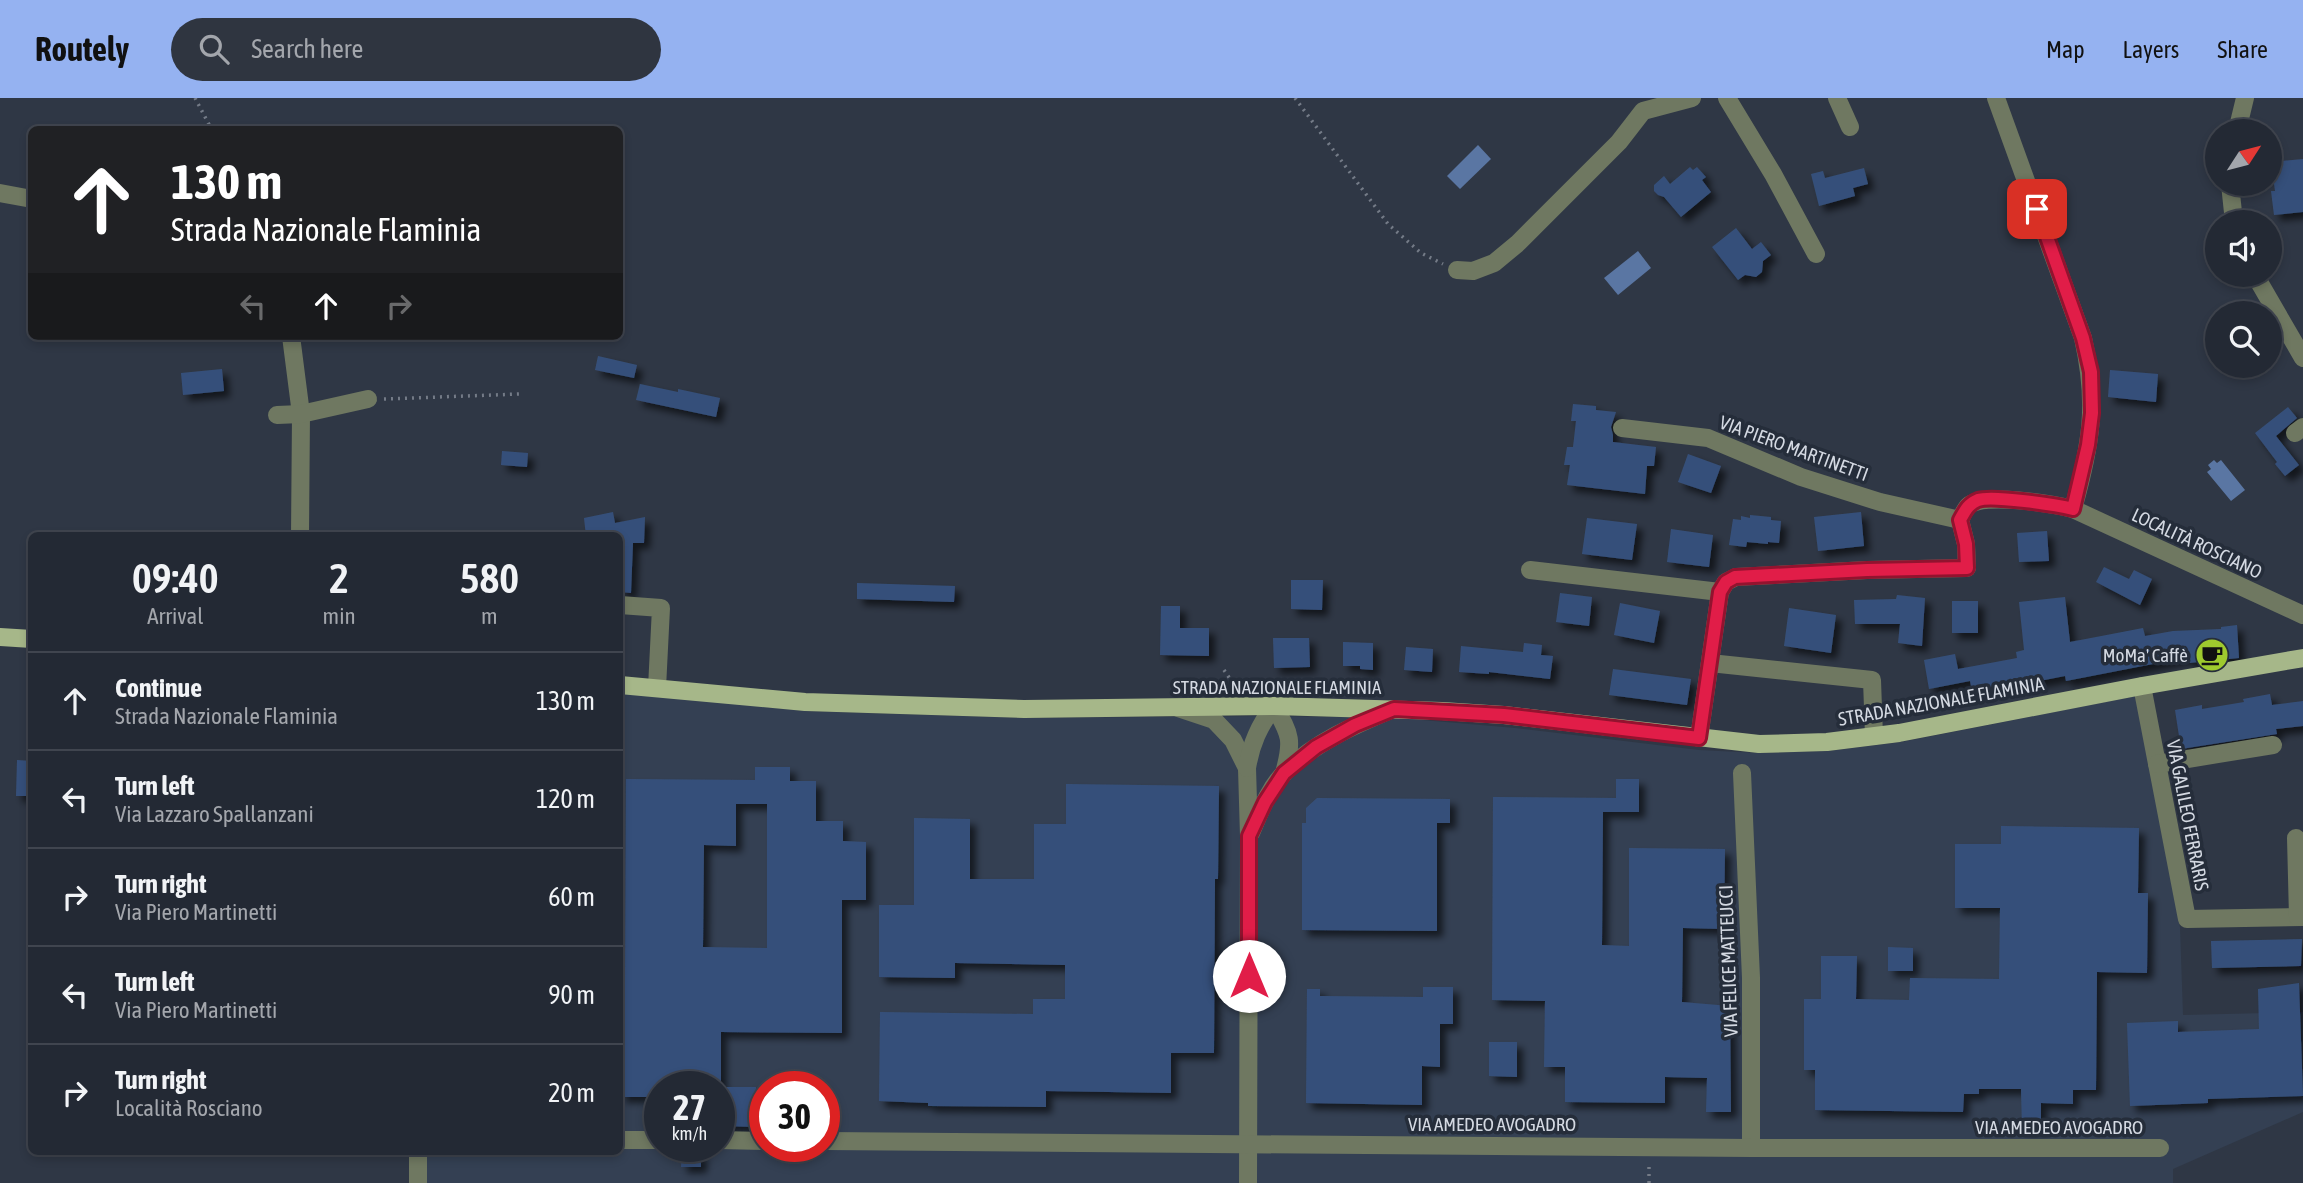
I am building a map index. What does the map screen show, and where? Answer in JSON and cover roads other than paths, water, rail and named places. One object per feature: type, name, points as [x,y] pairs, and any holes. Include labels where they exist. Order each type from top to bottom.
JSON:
[{"type":"main road","points":[[0,638],[28,639]]},
{"type":"main road","name":"STRADA NAZIONALE FLAMINIA","points":[[623,685],[832,703],[1024,709],[1274,706],[1394,709],[1504,715],[1759,744],[1827,742],[1874,737],[2303,658]]},
{"type":"street","points":[[1457,270],[1473,271],[1494,263],[1517,244],[1619,142],[1643,111],[1692,98]]},
{"type":"street","points":[[1727,98],[1773,174],[1816,254]]},
{"type":"street","points":[[1837,98],[1850,127]]},
{"type":"street","points":[[1996,98],[2083,338],[2091,372],[2092,413],[2088,445],[2073,509]]},
{"type":"street","points":[[2241,119],[2245,98]]},
{"type":"street","points":[[0,192],[28,198]]},
{"type":"street","points":[[2262,287],[2303,358]]},
{"type":"street","points":[[291,340],[300,414],[300,532]]},
{"type":"street","points":[[277,415],[300,414],[368,399]]},
{"type":"street","name":"VIA PIERO MARTINETTI","points":[[1622,428],[1708,438],[1801,477],[1880,502],[1960,520]]},
{"type":"street","name":"LOCALITÀ ROSCIANO","points":[[1960,520],[1967,506],[1981,499],[2051,503],[2073,509],[2303,615]]},
{"type":"street","points":[[1699,738],[1720,592],[1726,582],[1735,577],[1967,568],[1966,544],[1960,520]]},
{"type":"street","points":[[1530,570],[1720,592]]},
{"type":"street","points":[[623,605],[661,608],[657,688]]},
{"type":"street","points":[[1710,663],[1872,680],[1874,737]]},
{"type":"street","name":"VIA GALILEO FERRARIS","points":[[2142,686],[2187,919],[2301,917]]},
{"type":"street","points":[[1248,1183],[1247,768],[1251,744],[1261,723],[1274,706],[1286,727],[1291,750],[1284,773],[1265,802],[1249,836]]},
{"type":"street","points":[[1176,708],[1214,720],[1233,740],[1247,768]]},
{"type":"street","points":[[1284,773],[1316,747],[1355,725],[1394,709]]},
{"type":"street","points":[[2157,764],[2273,745]]},
{"type":"street","name":"VIA FELICE MATTEUCCI","points":[[1742,774],[1751,978],[1751,1148]]},
{"type":"street","points":[[2296,838],[2301,917]]},
{"type":"street","points":[[623,1140],[644,1140]]},
{"type":"street","name":"VIA AMEDEO AVOGADRO","points":[[840,1141],[1751,1148],[2160,1148]]},
{"type":"street","points":[[418,1155],[418,1183]]},
{"type":"water","points":[[1478,145],[1491,159],[1460,189],[1447,176]]},
{"type":"water","points":[[1638,251],[1651,268],[1618,295],[1604,278]]},
{"type":"water","points":[[2214,460],[2217,463],[2221,460],[2245,490],[2231,501],[2207,472],[2211,469],[2208,465]]},
{"type":"place","name":"MoMa' Caffè","points":[[2212,655]]}]
